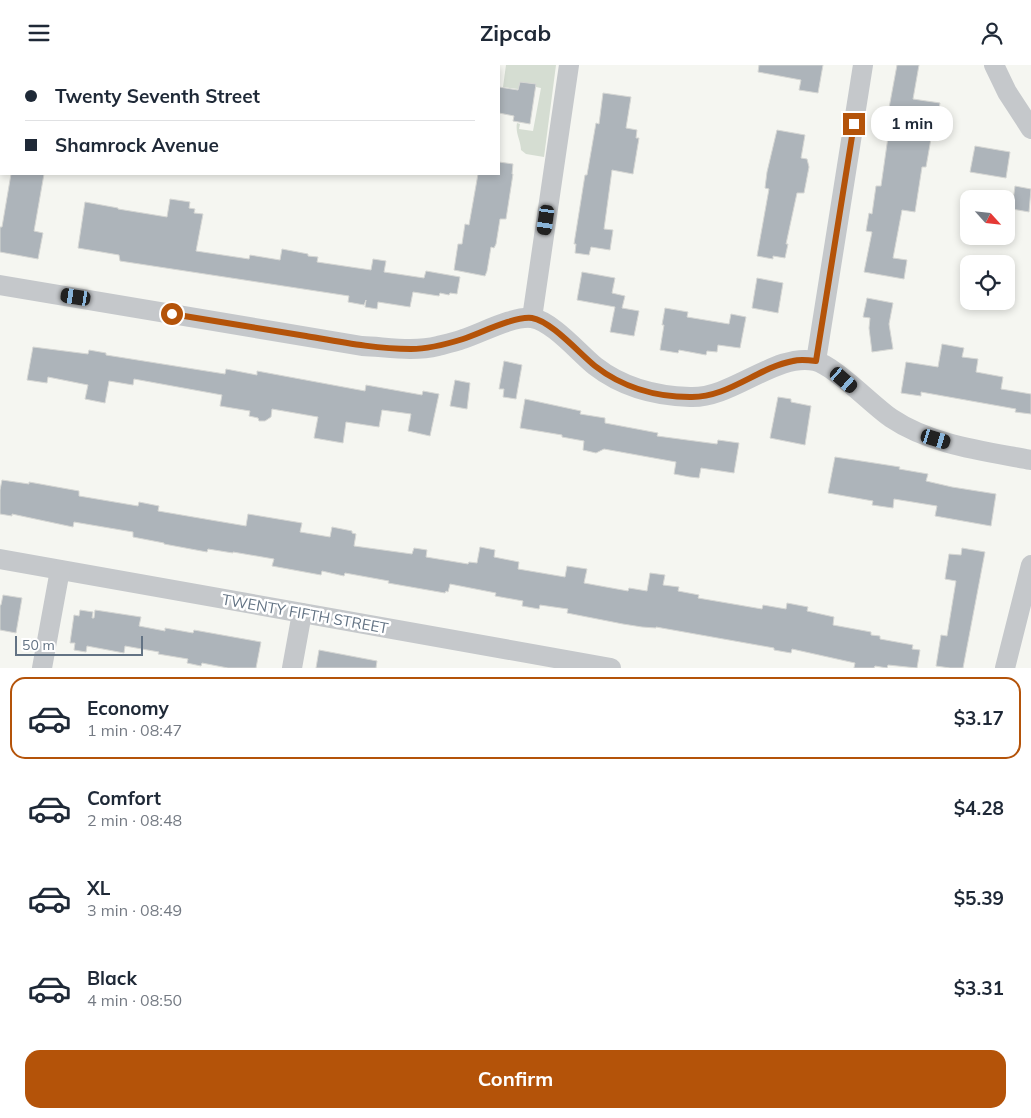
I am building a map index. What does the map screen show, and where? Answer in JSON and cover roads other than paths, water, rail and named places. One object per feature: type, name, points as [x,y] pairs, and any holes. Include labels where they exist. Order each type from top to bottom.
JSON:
[{"type":"street","points":[[532,318],[568,65]]},
{"type":"street","points":[[816,361],[863,65]]},
{"type":"street","points":[[994,65],[1007,92],[1031,129]]},
{"type":"street","points":[[0,285],[362,346],[412,349],[435,347],[515,320],[532,318],[556,331],[584,357],[608,375],[645,391],[674,397],[693,397],[719,393],[793,361],[816,361],[835,372],[891,418],[921,434],[967,448],[1031,459]]},
{"type":"street","name":"TWENTY FIFTH STREET","points":[[0,559],[302,613],[537,662],[611,668]]},
{"type":"street","points":[[1005,668],[1031,565]]},
{"type":"street","points":[[42,668],[60,570]]},
{"type":"street","points":[[292,668],[302,613]]}]
